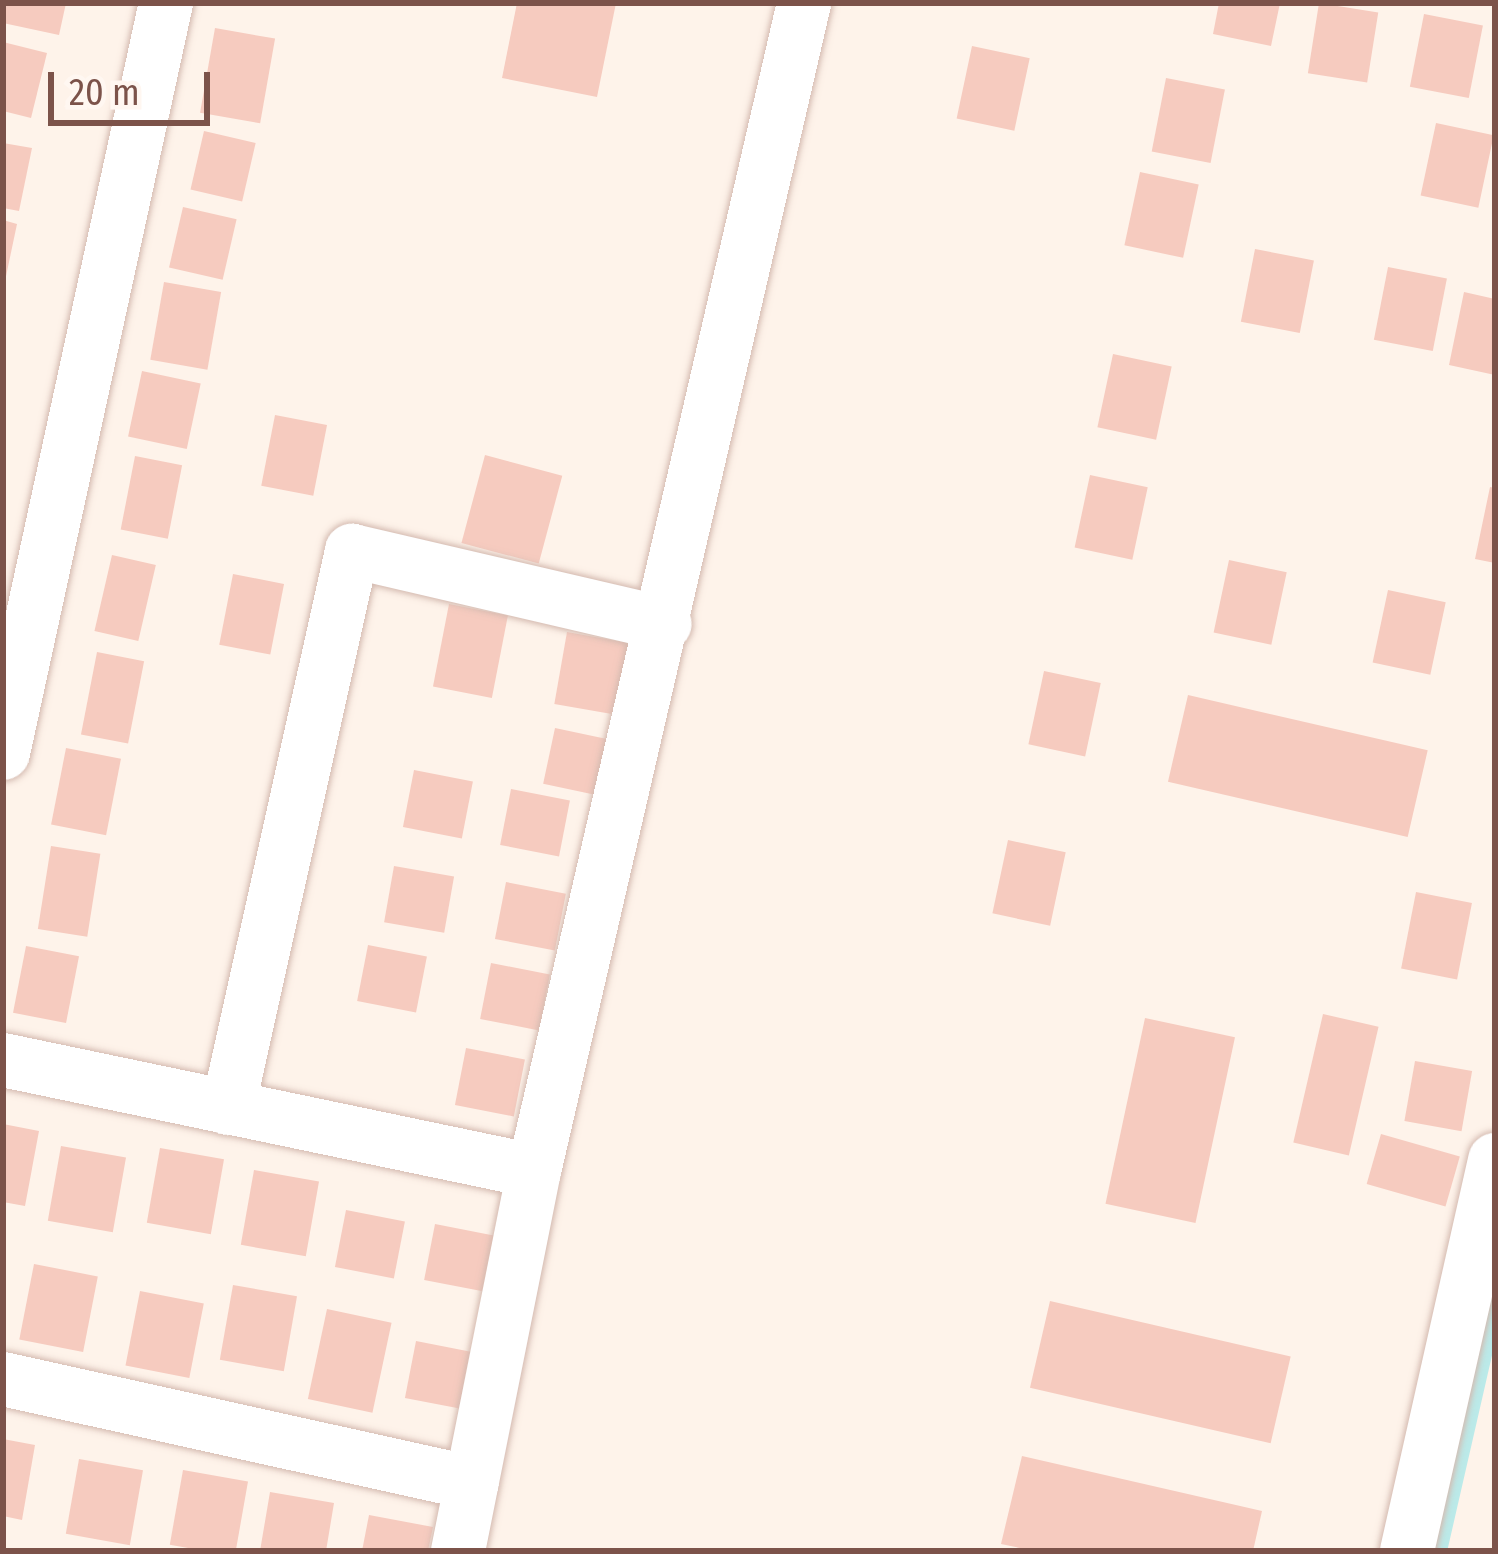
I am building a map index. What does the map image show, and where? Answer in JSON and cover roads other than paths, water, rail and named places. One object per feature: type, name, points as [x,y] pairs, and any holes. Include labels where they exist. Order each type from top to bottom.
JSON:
[{"type":"street","points":[[3,753],[166,3]]},
{"type":"street","points":[[458,1551],[534,1171],[665,624],[804,3]]},
{"type":"street","points":[[228,1108],[352,551],[665,624]]},
{"type":"street","points":[[3,1060],[534,1171]]},
{"type":"street","points":[[1407,1551],[1474,1357],[1495,1160]]},
{"type":"street","points":[[3,1379],[472,1483]]},
{"type":"waterway","points":[[1439,1551],[1495,1306]]}]
